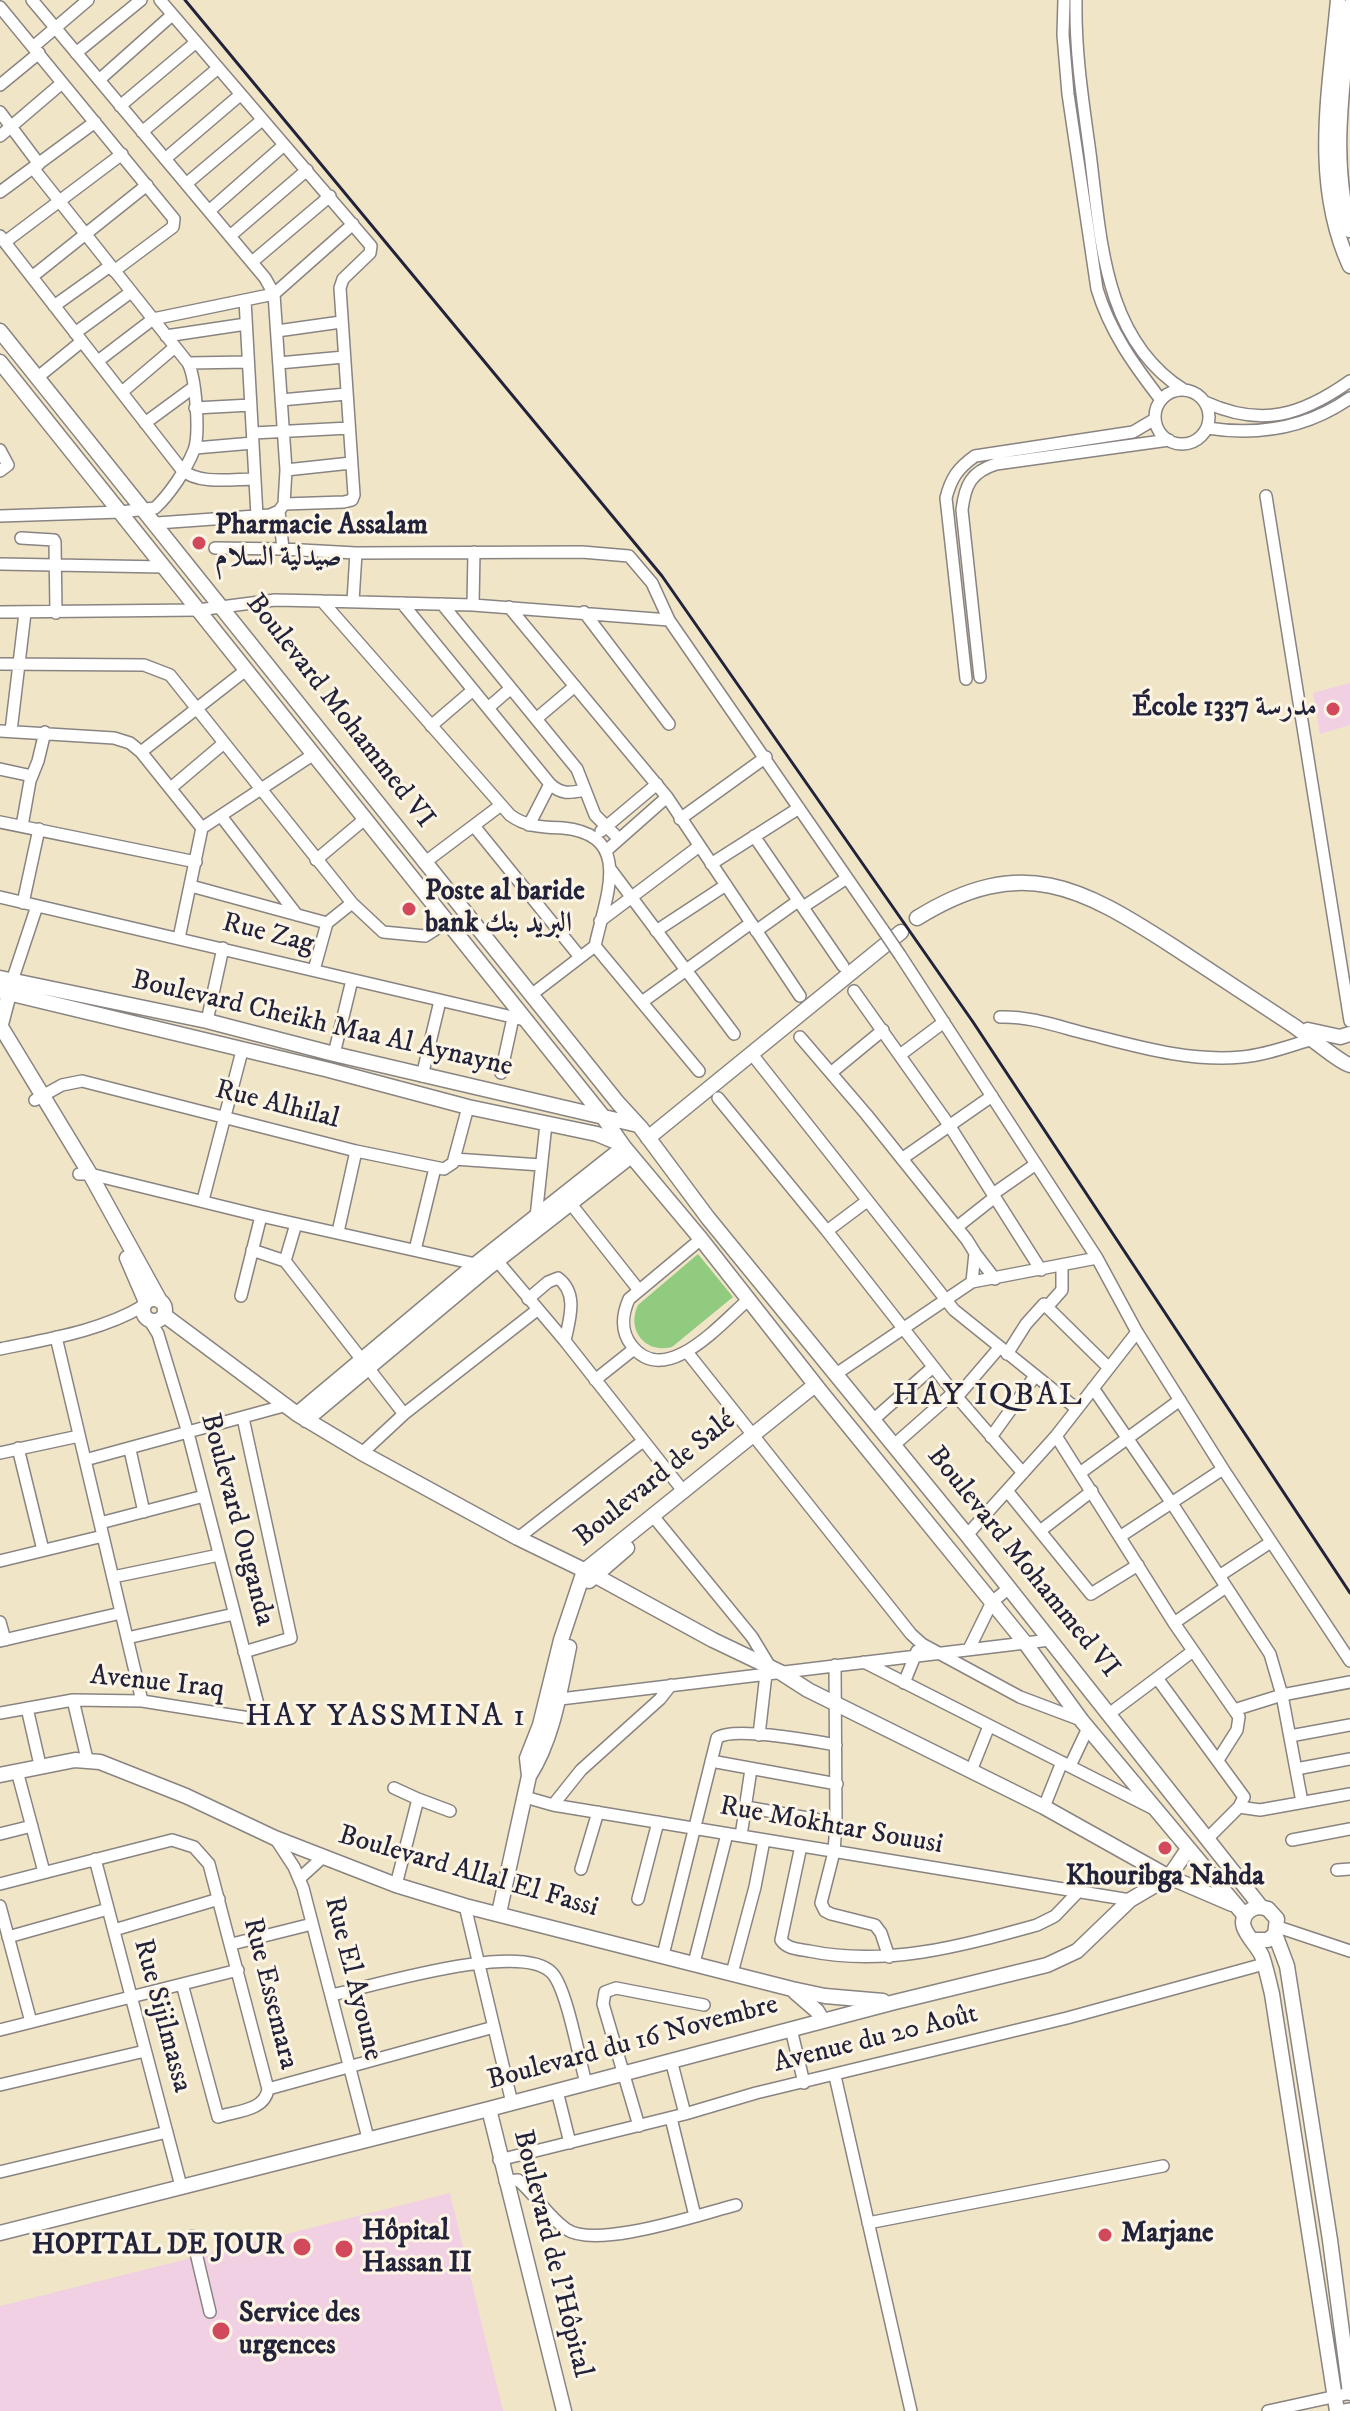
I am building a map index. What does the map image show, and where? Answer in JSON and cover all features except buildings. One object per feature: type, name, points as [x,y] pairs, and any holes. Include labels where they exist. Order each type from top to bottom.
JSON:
[{"type":"street","points":[[32,0],[252,262],[274,294],[286,470],[282,508],[283,549]]},
{"type":"street","points":[[0,85],[55,28],[88,0]]},
{"type":"street","points":[[76,53],[141,0]]},
{"type":"street","points":[[157,523],[257,516],[282,508],[352,500],[340,288],[343,279],[372,250],[330,196],[160,0]]},
{"type":"street","points":[[1064,0],[1063,35],[1068,94],[1097,289],[1122,346],[1161,400]]},
{"type":"street","points":[[1076,0],[1079,76],[1110,286],[1121,315],[1142,352],[1158,371],[1184,390],[1196,393],[1209,412],[1207,428],[1194,442],[1181,444],[1169,440],[1159,431],[1155,419],[1161,400],[1171,392],[1184,390]]},
{"type":"street","points":[[1338,0],[1325,161],[1333,219],[1350,266]]},
{"type":"street","points":[[1350,6],[1339,146],[1341,189],[1350,230]]},
{"type":"street","points":[[0,7],[175,223],[54,306]]},
{"type":"street","points":[[99,80],[172,15]]},
{"type":"street","points":[[120,106],[195,43]]},
{"type":"street","points":[[142,132],[217,69]]},
{"type":"street","points":[[0,136],[62,83]]},
{"type":"street","points":[[165,159],[240,95]]},
{"type":"street","points":[[0,112],[58,200],[188,363],[195,408],[195,448],[160,502],[145,510],[0,516]]},
{"type":"street","points":[[186,184],[262,120]]},
{"type":"street","points":[[0,192],[95,122]]},
{"type":"street","points":[[209,211],[284,145]]},
{"type":"street","points":[[122,154],[2,239],[182,470],[189,476],[201,479],[255,479]]},
{"type":"street","points":[[230,236],[307,170]]},
{"type":"street","points":[[33,276],[147,185]]},
{"type":"street","points":[[252,262],[330,196]]},
{"type":"street","points":[[98,361],[153,319],[274,294],[353,224]]},
{"type":"street","points":[[38,377],[78,337],[131,292]]},
{"type":"street","points":[[245,300],[257,516]]},
{"type":"street","points":[[277,331],[341,322]]},
{"type":"street","points":[[166,336],[246,324]]},
{"type":"street","name":"Boulevard Mohammed VI","points":[[0,331],[157,523],[424,863],[650,1140],[708,1218],[1109,1714],[1207,1839],[1248,1910]]},
{"type":"street","points":[[122,392],[175,347]]},
{"type":"street","points":[[279,363],[344,357]]},
{"type":"street","name":"Boulevard Mohammed VI","points":[[0,362],[480,962],[519,1019],[539,1036],[626,1149],[1026,1644],[1085,1724],[1188,1849],[1248,1910]]},
{"type":"street","points":[[188,363],[248,362]]},
{"type":"street","points":[[1205,402],[1242,415],[1278,415],[1313,405],[1350,381]]},
{"type":"street","points":[[145,423],[194,387]]},
{"type":"street","points":[[281,400],[346,394]]},
{"type":"street","points":[[1207,428],[1243,432],[1287,427],[1324,414],[1350,398]]},
{"type":"street","points":[[195,408],[251,405]]},
{"type":"street","points":[[966,679],[946,498],[951,480],[961,466],[975,456],[1133,432],[1155,419]]},
{"type":"street","points":[[195,448],[282,431],[349,428]]},
{"type":"street","points":[[980,677],[962,510],[964,492],[970,479],[982,469],[996,464],[1169,440]]},
{"type":"street","points":[[0,450],[8,465],[0,471]]},
{"type":"street","points":[[286,470],[351,463]]},
{"type":"street","points":[[1266,496],[1350,1021]]},
{"type":"street","points":[[21,538],[54,540],[56,613]]},
{"type":"street","points":[[215,548],[356,553],[624,555],[638,565],[652,583],[669,620],[939,1009],[944,1022],[1097,1258],[1137,1332],[1223,1469],[1350,1661]]},
{"type":"street","points":[[473,605],[474,552]]},
{"type":"street","points":[[353,601],[356,553]]},
{"type":"street","points":[[0,564],[164,567]]},
{"type":"street","points":[[0,612],[198,610],[275,600],[473,605],[669,620]]},
{"type":"street","points":[[322,601],[510,815],[529,825],[582,830],[595,837],[607,850],[611,870],[595,946],[531,995]]},
{"type":"street","points":[[402,603],[550,784],[565,794],[585,790]]},
{"type":"street","points":[[442,604],[577,769],[595,815],[619,839]]},
{"type":"street","points":[[509,607],[667,797],[800,996]]},
{"type":"street","points":[[584,612],[669,724]]},
{"type":"street","points":[[25,613],[20,665],[5,731],[114,738],[130,743],[172,787],[202,828],[179,938]]},
{"type":"street","points":[[0,664],[144,665],[170,675],[316,860],[352,903],[383,932],[425,936],[447,922]]},
{"type":"street","points":[[141,752],[246,670]]},
{"type":"street","points":[[536,719],[575,686]]},
{"type":"street","points":[[488,708],[511,688]]},
{"type":"street","points":[[431,726],[473,690]]},
{"type":"street","points":[[22,826],[45,732]]},
{"type":"street","points":[[172,787],[224,743]]},
{"type":"street","points":[[202,828],[260,788],[318,760],[339,754]]},
{"type":"street","points":[[680,819],[766,757]]},
{"type":"street","points":[[0,769],[32,776]]},
{"type":"street","points":[[529,825],[550,784]]},
{"type":"street","points":[[595,837],[657,784]]},
{"type":"street","points":[[607,850],[667,797]]},
{"type":"street","points":[[424,863],[501,805]]},
{"type":"street","points":[[711,864],[799,808]]},
{"type":"street","points":[[221,816],[297,915]]},
{"type":"street","points":[[316,860],[366,818]]},
{"type":"street","points":[[0,822],[196,862]]},
{"type":"street","points":[[474,826],[580,957]]},
{"type":"street","points":[[23,903],[39,829]]},
{"type":"street","points":[[754,836],[843,966]]},
{"type":"street","points":[[600,922],[698,847]]},
{"type":"street","points":[[611,870],[734,1034]]},
{"type":"street","points":[[642,1002],[685,970],[753,927],[847,878]]},
{"type":"street","points":[[917,918],[939,904],[989,887],[1037,883],[1073,891],[1109,905],[1296,1027],[1335,1054],[1340,1062],[1350,1065]]},
{"type":"street","points":[[656,931],[726,885]]},
{"type":"street","points":[[191,886],[327,923]]},
{"type":"street","name":"Rue Zag","points":[[0,897],[519,1019]]},
{"type":"street","points":[[314,970],[327,923],[352,903]]},
{"type":"street","name":"Boulevard Ouganda","points":[[37,906],[5,986],[1,1028],[38,1098],[84,1174],[153,1315],[188,1433],[262,1720]]},
{"type":"street","points":[[635,1125],[621,1130],[626,1149],[640,1159],[647,1156],[651,1149],[650,1140],[751,1053],[901,932]]},
{"type":"street","points":[[595,946],[699,1071]]},
{"type":"street","points":[[207,1021],[223,948]]},
{"type":"street","points":[[480,962],[495,950]]},
{"type":"street","points":[[334,1054],[352,980]]},
{"type":"street","name":"Boulevard Cheikh Maa Al Aynayne","points":[[5,986],[207,1021],[422,1076],[635,1125]]},
{"type":"street","name":"Boulevard Cheikh Maa Al Aynayne","points":[[5,986],[242,1051],[329,1070],[468,1107],[597,1134],[626,1149]]},
{"type":"street","points":[[854,991],[949,1125],[1041,1270]]},
{"type":"street","points":[[422,1076],[440,1001]]},
{"type":"street","points":[[1000,1017],[1015,1016],[1159,1052],[1189,1056],[1242,1057],[1272,1052],[1313,1039]]},
{"type":"street","points":[[501,1073],[519,1019]]},
{"type":"street","points":[[900,1055],[944,1022]]},
{"type":"street","points":[[539,1036],[554,1024]]},
{"type":"street","points":[[1296,1027],[1345,1036]]},
{"type":"street","points":[[832,1072],[883,1030]]},
{"type":"street","points":[[1335,1054],[1336,1042],[1345,1036]]},
{"type":"street","points":[[800,1037],[903,1158],[995,1279]]},
{"type":"street","points":[[203,1200],[242,1051]]},
{"type":"street","points":[[751,1053],[944,1299],[965,1321],[1077,1409]]},
{"type":"street","name":"Rue Alhilal","points":[[38,1098],[62,1085],[82,1081],[226,1119],[435,1168]]},
{"type":"street","points":[[903,1158],[992,1096]]},
{"type":"street","points":[[718,1098],[955,1395],[1023,1473]]},
{"type":"street","points":[[415,1250],[435,1168],[449,1167],[454,1159],[468,1107]]},
{"type":"street","points":[[536,1217],[546,1124]]},
{"type":"street","points":[[85,1460],[243,1418],[296,1413],[364,1363],[626,1149]]},
{"type":"street","points":[[338,1232],[356,1151]]},
{"type":"street","points":[[454,1159],[541,1165]]},
{"type":"street","points":[[957,1227],[1036,1164]]},
{"type":"street","points":[[84,1174],[415,1250],[488,1261],[528,1299],[565,1341],[684,1492]]},
{"type":"street","points":[[488,1261],[536,1217],[567,1200]]},
{"type":"street","points":[[567,1200],[638,1289]]},
{"type":"street","points":[[827,1231],[867,1201]]},
{"type":"street","points":[[241,1296],[261,1216]]},
{"type":"street","points":[[285,1261],[296,1224]]},
{"type":"street","points":[[701,1239],[629,1299],[623,1325],[626,1338],[634,1349],[654,1360],[677,1358],[749,1299]]},
{"type":"street","points":[[252,1250],[285,1261],[404,1414]]},
{"type":"street","points":[[972,1282],[975,1253]]},
{"type":"street","points":[[836,1374],[972,1282],[1097,1258]]},
{"type":"street","points":[[1047,1307],[1062,1290],[1062,1266]]},
{"type":"street","points":[[528,1299],[548,1282],[558,1278],[564,1282],[572,1300],[565,1341]]},
{"type":"street","points":[[894,1445],[1003,1351],[1044,1304],[1109,1368]]},
{"type":"street","points":[[362,1453],[404,1414],[537,1310]]},
{"type":"street","points":[[0,1349],[125,1317],[153,1315],[296,1413],[362,1453],[518,1538],[773,1672],[1044,1807],[1169,1877],[1248,1910],[1274,1913],[1287,1966],[1330,2240],[1350,2393],[1337,2406]]},
{"type":"street","points":[[967,1535],[1056,1436],[1137,1332]]},
{"type":"street","points":[[56,1337],[142,1701]]},
{"type":"street","points":[[595,1380],[634,1349]]},
{"type":"street","points":[[687,1352],[911,1634],[922,1644],[1020,1697],[1085,1724],[1044,1807]]},
{"type":"street","points":[[873,1420],[933,1367]]},
{"type":"street","points":[[991,1437],[1035,1376]]},
{"type":"street","name":"Boulevard de Salé","points":[[499,1913],[529,1776],[527,1758],[553,1700],[561,1640],[589,1573],[818,1388]]},
{"type":"street","points":[[1093,1388],[1270,1654],[1282,1695],[1302,1802]]},
{"type":"street","points":[[1080,1473],[1180,1400]]},
{"type":"street","points":[[243,1418],[291,1638],[244,1652]]},
{"type":"street","points":[[0,1453],[79,1436]]},
{"type":"street","points":[[1056,1436],[1174,1623],[1239,1717],[1237,1730],[1218,1760]]},
{"type":"street","name":"Boulevard de Salé","points":[[655,1519],[684,1492],[757,1439]]},
{"type":"street","points":[[518,1538],[643,1441]]},
{"type":"street","points":[[18,1448],[43,1550]]},
{"type":"street","points":[[130,1450],[144,1512]]},
{"type":"street","points":[[1121,1536],[1223,1469]]},
{"type":"street","points":[[1040,1531],[1092,1491]]},
{"type":"street","points":[[1008,1492],[1091,1594],[1138,1565]]},
{"type":"street","points":[[100,1523],[204,1496]]},
{"type":"street","points":[[655,1519],[752,1637],[773,1672],[759,1735]]},
{"type":"street","points":[[0,1561],[103,1536]]},
{"type":"street","points":[[1174,1623],[1271,1542]]},
{"type":"street","points":[[113,1577],[219,1555]]},
{"type":"street","points":[[969,1649],[992,1602],[1009,1588]]},
{"type":"street","points":[[0,1622],[2,1641],[121,1613]]},
{"type":"street","points":[[127,1638],[234,1614]]},
{"type":"street","points":[[553,1700],[1050,1640]]},
{"type":"street","points":[[904,1683],[913,1656],[922,1644]]},
{"type":"street","points":[[1109,1714],[1193,1651]]},
{"type":"street","points":[[864,1662],[1155,1809]]},
{"type":"street","points":[[835,1665],[836,1823],[834,1852],[822,1896],[823,1908],[831,1914],[875,1925],[889,1957]]},
{"type":"street","points":[[1157,1678],[1244,1797],[1239,1807],[1207,1839]]},
{"type":"street","points":[[1234,1710],[1282,1695],[1350,1682]]},
{"type":"street","points":[[553,1805],[581,1770],[660,1699],[671,1685]]},
{"type":"street","points":[[73,1700],[87,1759]]},
{"type":"street","name":"Avenue Iraq","points":[[0,1713],[73,1700],[142,1701],[262,1720]]},
{"type":"street","points":[[27,1708],[40,1765]]},
{"type":"street","points":[[1290,1736],[1350,1725]]},
{"type":"street","points":[[971,1771],[989,1726]]},
{"type":"street","points":[[663,1955],[715,1741],[724,1733],[836,1745]]},
{"type":"street","name":"Boulevard Allal El Fassi","points":[[0,1775],[40,1765],[87,1759],[143,1777],[322,1858],[465,1906],[694,1963],[795,1992],[895,2002]]},
{"type":"street","points":[[1296,1769],[1350,1759]]},
{"type":"street","points":[[711,1761],[837,1784]]},
{"type":"street","points":[[741,1836],[751,1769]]},
{"type":"street","points":[[17,1771],[44,1872]]},
{"type":"street","points":[[394,1788],[450,1811]]},
{"type":"street","points":[[1239,1807],[1260,1810],[1350,1794]]},
{"type":"street","name":"Rue Mokhtar Souusi","points":[[525,1797],[553,1805],[1130,1900]]},
{"type":"street","points":[[396,1885],[418,1799]]},
{"type":"street","points":[[746,1807],[836,1823]]},
{"type":"street","points":[[581,1869],[598,1812]]},
{"type":"street","points":[[638,1899],[658,1822]]},
{"type":"street","points":[[0,1834],[32,1826]]},
{"type":"street","points":[[1292,1840],[1350,1829]]},
{"type":"street","points":[[694,1963],[727,1834]]},
{"type":"street","name":"Rue El Ayoune","points":[[275,1838],[300,1878],[368,2138]]},
{"type":"street","name":"Rue Essemara","points":[[95,1859],[172,1840],[187,1843],[202,1853],[212,1871],[268,2089],[266,2099],[258,2105],[218,2117],[182,1984]]},
{"type":"street","points":[[732,1973],[764,1840]]},
{"type":"street","points":[[801,1846],[780,1937],[787,1947],[840,1958],[889,1957],[1037,1925],[1055,1916],[1077,1893]]},
{"type":"street","points":[[1169,1877],[1188,1849]]},
{"type":"street","points":[[300,1878],[322,1858]]},
{"type":"street","points":[[0,1884],[95,1859]]},
{"type":"street","name":"Rue Sijilmassa","points":[[95,1859],[181,2186]]},
{"type":"street","points":[[1337,1870],[1350,1869]]},
{"type":"street","name":"Boulevard du 16 Novembre","points":[[0,2233],[1057,1962],[1077,1951],[1130,1900],[1169,1877]]},
{"type":"street","points":[[114,1930],[219,1899]]},
{"type":"street","points":[[0,1906],[31,2022]]},
{"type":"street","points":[[465,1906],[512,2103]]},
{"type":"street","points":[[8,1937],[108,1909]]},
{"type":"street","points":[[1248,1910],[1244,1930],[1253,1940],[1264,1964],[1272,1994],[1337,2406]]},
{"type":"street","points":[[232,1944],[312,1924]]},
{"type":"street","points":[[1253,1940],[1268,1940],[1276,1930]]},
{"type":"street","points":[[1276,1930],[1349,1949]]},
{"type":"street","points":[[332,1995],[478,1962],[524,1962],[552,1972],[564,2001],[586,2083]]},
{"type":"street","name":"Avenue du 20 Août","points":[[499,2160],[671,2118],[756,2093],[1067,2018],[1264,1964]]},
{"type":"street","points":[[0,2030],[238,1970]]},
{"type":"street","points":[[639,2126],[603,2004],[605,1992],[616,1988],[704,2005]]},
{"type":"street","points":[[795,1992],[829,2019]]},
{"type":"street","points":[[795,1992],[801,2015],[791,2029],[804,2083]]},
{"type":"street","points":[[825,1996],[829,2019]]},
{"type":"street","points":[[268,2089],[494,2027]]},
{"type":"street","points":[[0,2085],[145,2051]]},
{"type":"street","points":[[671,2060],[685,2114]]},
{"type":"street","points":[[835,2076],[911,2411]]},
{"type":"street","points":[[557,2091],[570,2143]]},
{"type":"street","name":"Boulevard de l'Hôpital","points":[[489,2109],[499,2160],[564,2411]]},
{"type":"street","points":[[671,2118],[695,2216]]},
{"type":"street","points":[[3,2171],[167,2132]]},
{"type":"street","points":[[868,2223],[1163,2166]]},
{"type":"street","points":[[505,2181],[518,2180],[533,2192],[549,2215],[568,2232],[576,2233],[623,2235],[736,2205]]},
{"type":"street","points":[[192,2236],[210,2312]]},
{"type":"street","points":[[1268,2411],[1337,2406],[1350,2409]]},
{"type":"shaded area","name":"École مدرسة 1337","points":[[1350,683],[1350,725],[1320,734],[1313,693]]},
{"type":"shaded area","name":"Hôpital Hassan II","points":[[450,2193],[503,2411],[0,2411],[0,2306]]},
{"type":"green space","points":[[698,1254],[733,1297],[672,1347],[654,1347],[646,1343],[640,1338],[634,1323],[638,1305]]},
{"type":"railway","points":[[185,0],[662,576],[973,1022],[1350,1593]]},
{"type":"place","name":"Pharmacie Assalam صيدلية السلام","points":[[199,543]]},
{"type":"place","name":"École مدرسة 1337","points":[[1333,709]]},
{"type":"place","name":"Poste al baride bank البريد بنك","points":[[409,909]]},
{"type":"place","name":"Khouribga Nahda","points":[[1165,1848]]},
{"type":"place","name":"Marjane","points":[[1105,2235]]},
{"type":"place","name":"HOPITAL DE JOUR","points":[[302,2247]]},
{"type":"place","name":"Hôpital Hassan II","points":[[344,2249]]},
{"type":"place","name":"Service des urgences","points":[[221,2331]]},
{"type":"district","name":"HAY IQBAL","points":[[988,1397]]},
{"type":"district","name":"HAY YASSMINA 1","points":[[386,1718]]}]
